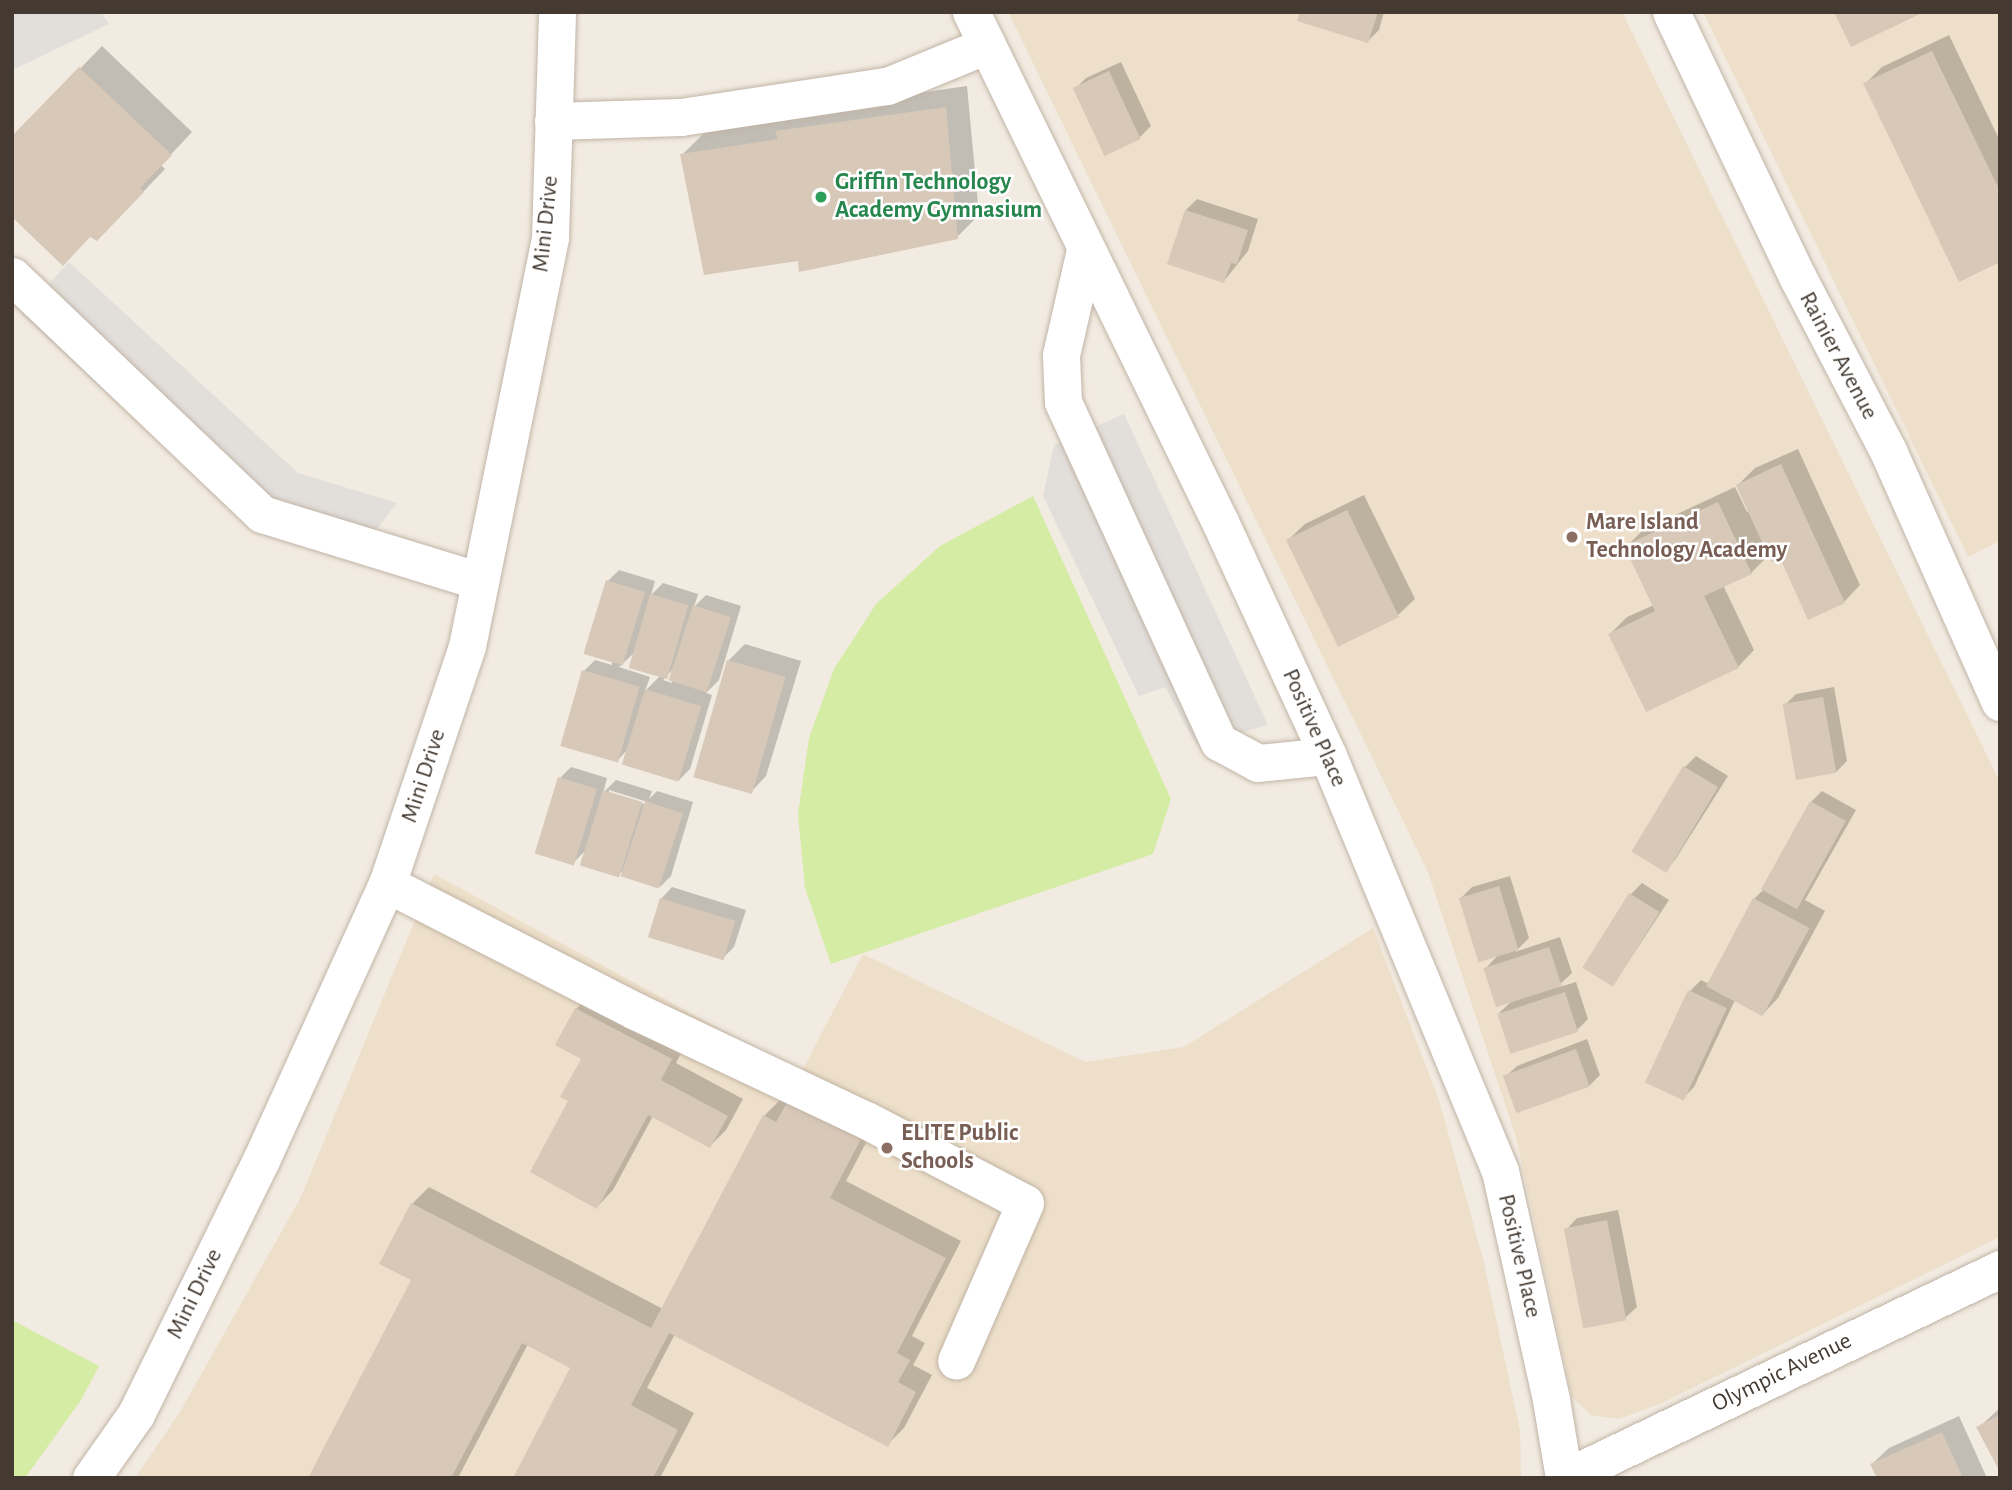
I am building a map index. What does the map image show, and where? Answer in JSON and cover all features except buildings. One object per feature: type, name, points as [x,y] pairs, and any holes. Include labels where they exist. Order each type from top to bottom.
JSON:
[{"type":"street","name":"Mini Drive","points":[[91,1478],[136,1414],[255,1172],[387,884],[467,646],[550,237],[557,12]]},
{"type":"street","name":"Positive Place","points":[[971,12],[1220,522],[1328,756],[1500,1171],[1552,1400],[1564,1478]]},
{"type":"street","name":"Rainier Avenue","points":[[1671,12],[1798,278],[1888,451],[2000,702]]},
{"type":"street","points":[[553,121],[681,117],[887,86],[987,45]]},
{"type":"street","points":[[1085,250],[1061,355],[1063,402],[1219,742],[1258,763],[1328,756]]},
{"type":"street","points":[[12,276],[262,514],[480,581]]},
{"type":"street","points":[[387,884],[635,1012],[866,1120],[1025,1203],[956,1361]]},
{"type":"street","name":"Olympic Avenue","points":[[1564,1478],[2000,1269]]},
{"type":"shaded area","points":[[12,12],[101,12],[109,24],[12,70]]},
{"type":"shaded area","name":"Mare Island Technology Academy","points":[[1008,12],[1622,12],[2000,782],[2000,1237],[1662,1403],[1619,1419],[1591,1415],[1572,1397],[1516,1137],[1428,872]]},
{"type":"shaded area","points":[[1703,12],[2000,12],[2000,541],[1968,557]]},
{"type":"shaded area","points":[[69,262],[298,473],[397,503],[352,561],[253,529],[21,314]]},
{"type":"shaded area","points":[[1124,414],[1268,725],[1196,745],[1165,687],[1139,696],[1043,496],[1054,445]]},
{"type":"shaded area","name":"ELITE Public Schools","points":[[434,874],[801,1073],[863,954],[1085,1062],[1184,1047],[1373,928],[1439,1100],[1483,1259],[1520,1430],[1521,1478],[135,1478],[180,1412],[301,1197]]},
{"type":"green space","points":[[1033,496],[1171,799],[1153,854],[831,964],[805,888],[798,814],[809,738],[834,669],[876,604],[940,546]]},
{"type":"green space","points":[[12,1320],[99,1366],[81,1400],[25,1478],[12,1478]]},
{"type":"place","name":"Griffin Technology Academy Gymnasium","points":[[821,197]]},
{"type":"place","name":"Mare Island Technology Academy","points":[[1572,537]]},
{"type":"place","name":"ELITE Public Schools","points":[[887,1148]]}]
